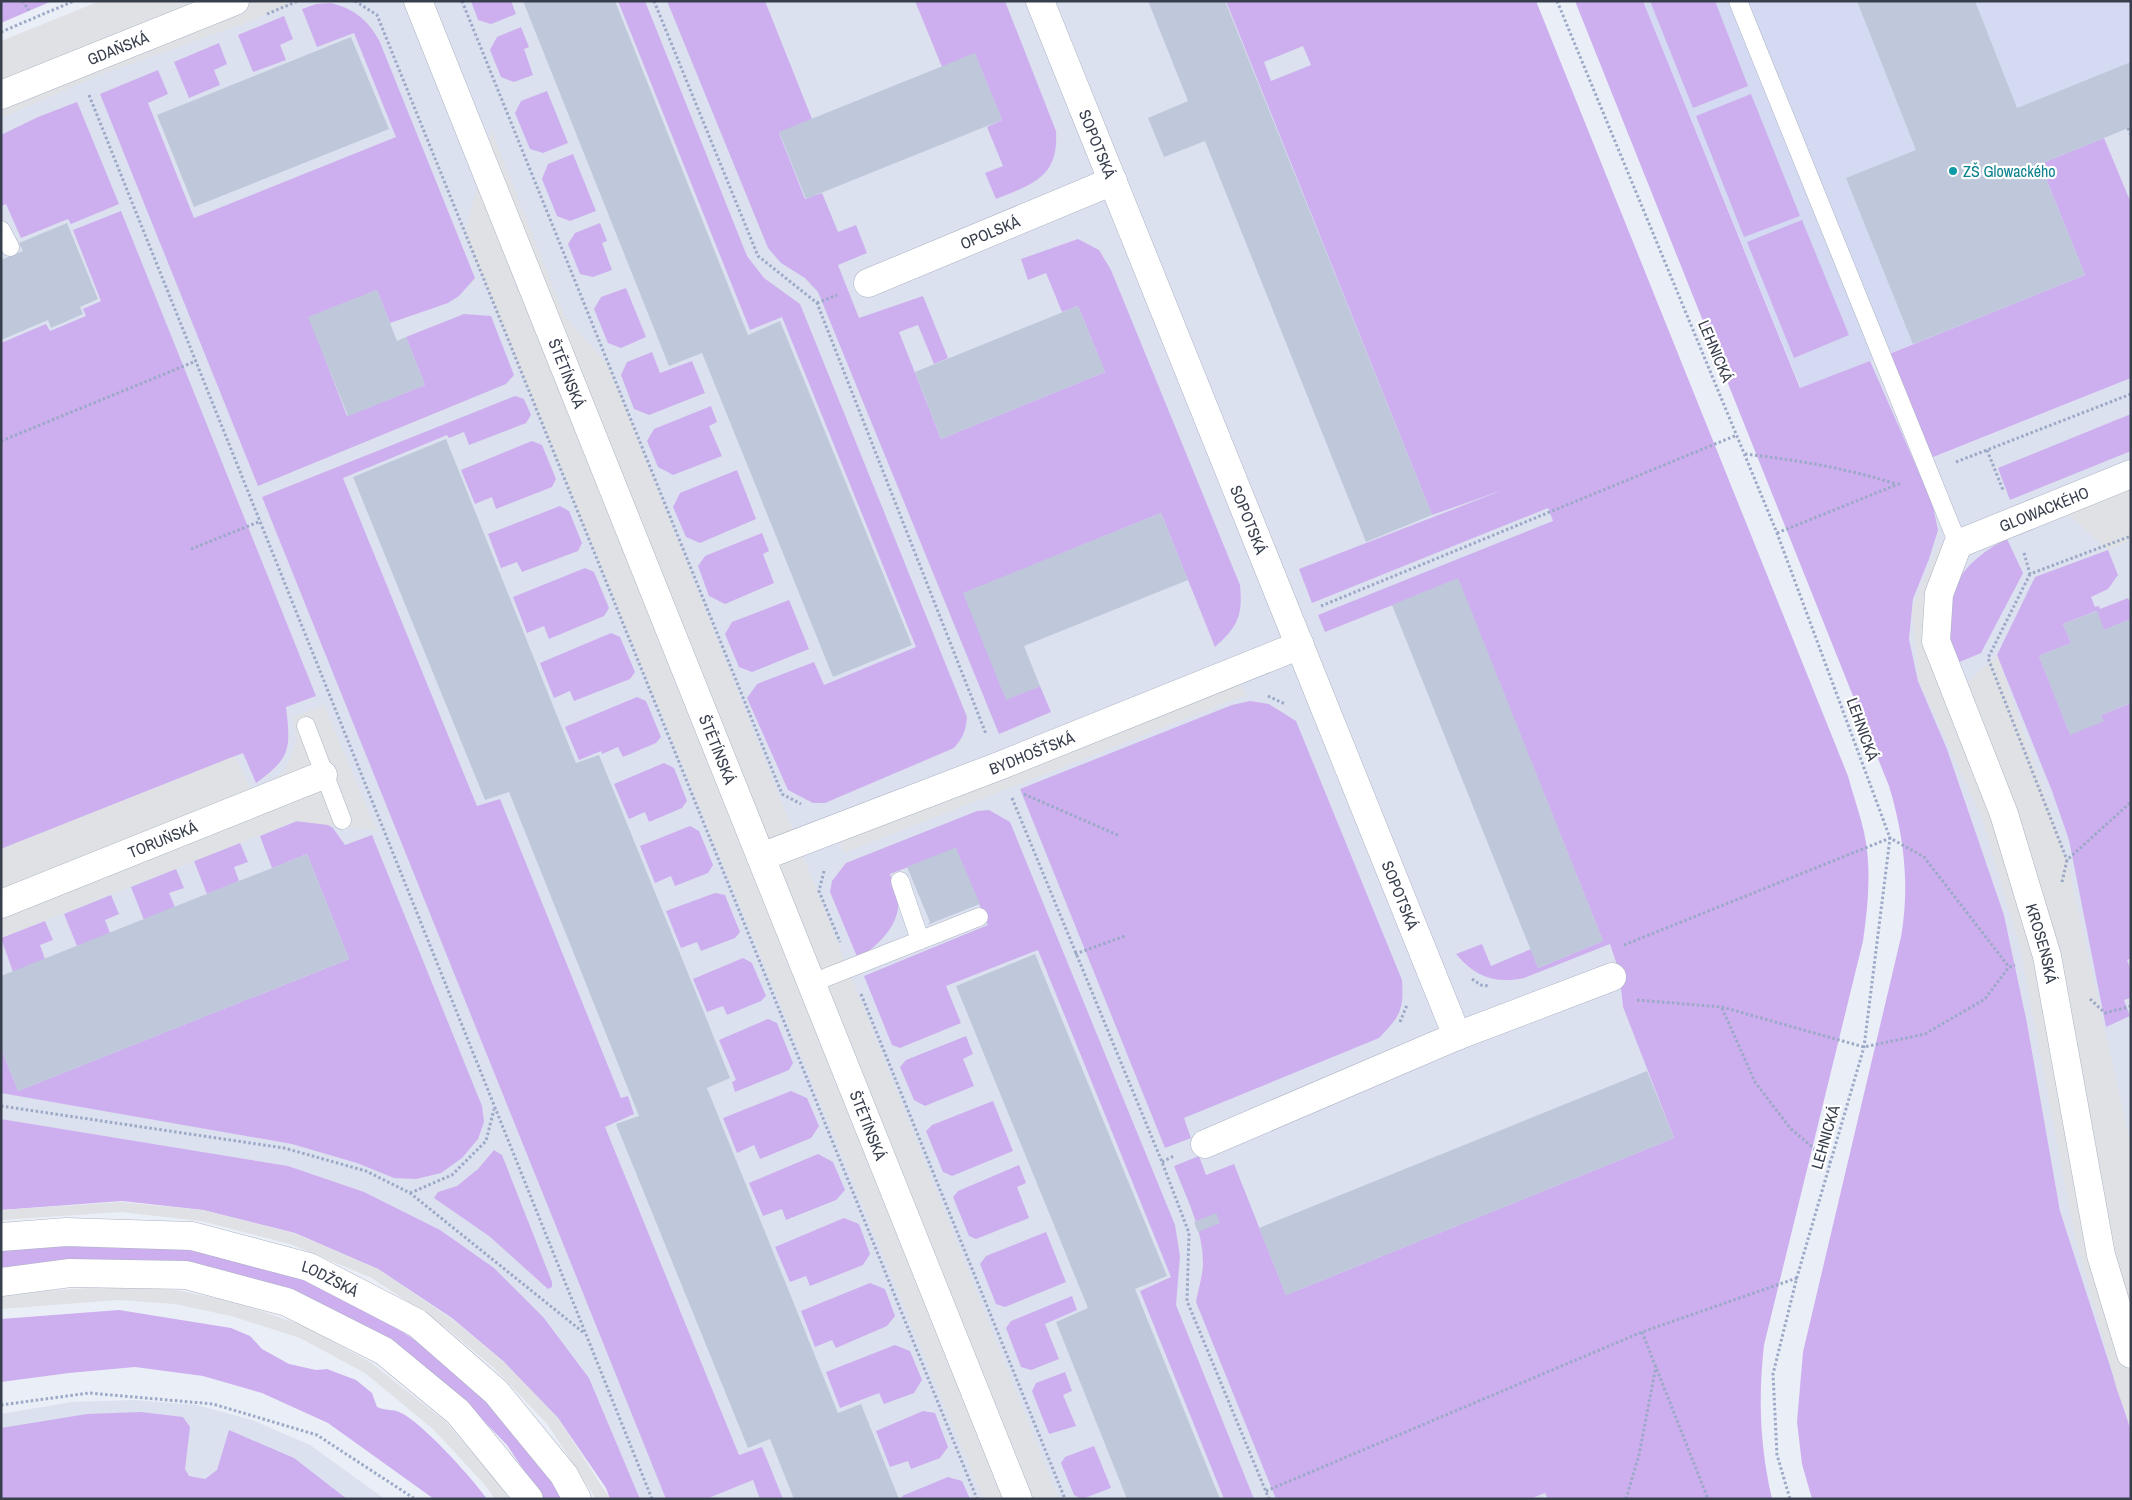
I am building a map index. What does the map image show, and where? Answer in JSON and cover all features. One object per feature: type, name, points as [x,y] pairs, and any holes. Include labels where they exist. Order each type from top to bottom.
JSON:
[{"type":"street","name":"GDAŇSKÁ","points":[[1,95],[235,1]]},
{"type":"street","name":"ŠTĚTÍNSKÁ","points":[[418,1],[1018,1499]]},
{"type":"street","name":"SOPOTSKÁ","points":[[1040,1],[1457,1036]]},
{"type":"street","name":"OPOLSKÁ","points":[[868,283],[1112,181]]},
{"type":"street","name":"GLOWACKÉHO","points":[[1958,544],[2131,474]]},
{"type":"street","name":"KROSENSKÁ","points":[[1958,544],[1939,594],[1936,641],[2004,814],[2047,956],[2100,1255],[2131,1354]]},
{"type":"street","name":"BYDHOŠŤSKÁ","points":[[761,857],[999,766],[1300,645]]},
{"type":"street","name":"TORUŇSKÁ","points":[[1,904],[323,775]]},
{"type":"street","points":[[1205,1144],[1457,1036],[1612,977]]},
{"type":"street","name":"LODŽSKÁ","points":[[1,1237],[66,1232],[192,1236],[309,1267],[416,1323],[496,1392],[564,1475],[577,1499]]},
{"type":"street","points":[[1,1282],[70,1273],[186,1275],[287,1302],[384,1351],[458,1412],[529,1499]]},
{"type":"lane","points":[[1738,1],[1958,544]]},
{"type":"lane","points":[[1,230],[10,247]]},
{"type":"lane","points":[[306,726],[323,775],[342,820]]},
{"type":"lane","points":[[900,881],[920,940]]},
{"type":"lane","points":[[812,984],[979,917]]},
{"type":"path","points":[[22,1],[28,10]]},
{"type":"path","points":[[1,32],[74,1]]},
{"type":"path","points":[[355,1],[377,15],[978,1499]]},
{"type":"path","points":[[462,1],[782,794],[805,807]]},
{"type":"path","name":"LEHNICKÁ","points":[[1557,1],[1777,533],[1890,838],[1864,1047],[1797,1278],[1773,1374],[1777,1455],[1790,1499]]},
{"type":"path","points":[[86,90],[261,521],[494,1109],[652,1499]]},
{"type":"path","points":[[2128,128],[2131,135]]},
{"type":"path","points":[[1,441],[196,361]]},
{"type":"path","points":[[1289,620],[1737,435]]},
{"type":"path","points":[[1745,454],[1800,460],[1867,475],[1896,485]]},
{"type":"path","points":[[191,549],[261,521]]},
{"type":"path","points":[[2030,574],[1988,658],[2066,860],[2061,889]]},
{"type":"path","points":[[1263,696],[1271,696],[1292,708]]},
{"type":"path","points":[[1023,793],[1120,836]]},
{"type":"path","points":[[2066,860],[2131,802]]},
{"type":"path","points":[[2009,967],[1924,857],[1890,838],[1603,953],[1622,998],[1722,1007],[1864,1047],[1926,1034],[1985,999],[2009,967],[2047,956]]},
{"type":"path","points":[[829,864],[823,872],[818,891],[851,968],[1065,1499]]},
{"type":"path","points":[[1076,954],[1125,936]]},
{"type":"path","points":[[1722,1007],[1755,1082],[1790,1128],[1830,1163]]},
{"type":"path","points":[[1,1106],[284,1148],[366,1171],[410,1192],[584,1333]]},
{"type":"path","points":[[410,1192],[452,1175],[486,1141],[494,1109]]},
{"type":"path","points":[[1162,1162],[1173,1157]]},
{"type":"path","points":[[1266,1491],[1642,1332],[1797,1278]]},
{"type":"path","points":[[1642,1332],[1708,1499]]},
{"type":"path","points":[[1626,1499],[1639,1455],[1656,1365]]},
{"type":"path","points":[[1,1405],[89,1393],[212,1404],[317,1435],[415,1499]]},
{"type":"shaded area","points":[[1,1],[52,1],[1,23]]},
{"type":"shaded area","points":[[100,1],[235,1],[1,95],[1,41]]},
{"type":"shaded area","points":[[239,1],[296,2],[240,25],[100,75],[1,118],[1,104]]},
{"type":"shaded area","points":[[285,1],[1345,1],[1573,571],[1623,1007],[1674,1138],[1721,1499],[640,1499],[589,1378],[544,1318],[288,1166],[1,1119],[1,116],[99,69]]},
{"type":"shaded area","points":[[471,1],[511,1],[516,14],[491,24],[478,20]]},
{"type":"shaded area","points":[[618,1],[645,1],[747,256],[764,278],[800,304],[967,717],[963,734],[954,748],[825,803],[813,803],[788,790],[747,698],[757,684],[814,662],[824,685],[916,647],[782,317],[750,330]]},
{"type":"shaded area","points":[[667,1],[765,1],[812,119],[779,133],[805,199],[822,193],[838,232],[856,225],[867,253],[838,265],[859,318],[923,296],[948,358],[934,364],[918,325],[899,332],[941,439],[1105,372],[1078,306],[1062,312],[1046,273],[1028,280],[1021,259],[1078,239],[1099,250],[1111,270],[1240,585],[1241,605],[1237,620],[1234,627],[1215,647],[1161,513],[964,593],[1007,699],[1040,686],[1051,712],[999,734],[818,292],[805,278],[781,263],[768,248]]},
{"type":"shaded area","points":[[915,1],[1005,1],[1056,131],[1056,147],[1053,159],[1041,177],[1021,189],[996,199],[985,173],[1003,166],[987,127],[1002,120],[975,54],[942,67]]},
{"type":"shaded area","points":[[1226,1],[1536,1],[1848,776],[1862,825],[1868,860],[1866,914],[1863,941],[1764,1345],[1761,1422],[1772,1499],[1548,1499],[1545,1493],[1530,1499],[1276,1499],[1196,1302],[1203,1268],[1202,1250],[1193,1213],[1174,1166],[1199,1156],[1206,1175],[1234,1164],[1286,1295],[1674,1138],[1623,1007],[1619,971],[1610,944],[1524,978],[1514,980],[1486,977],[1463,962],[1456,954],[1482,944],[1491,966],[1531,949],[1538,968],[1603,941],[1458,579],[1325,632],[1318,615],[1553,521],[1548,508],[1312,603],[1299,569],[1503,490],[1432,515]],"holes":[[[1303,46],[1311,65],[1271,81],[1264,62]]]},
{"type":"shaded area","points":[[1575,1],[1643,1],[1800,388],[1870,361],[1932,502],[1938,530],[1913,599],[1909,639],[1918,681],[1947,749],[2004,915],[2027,1023],[2060,1211],[2131,1431],[2131,1499],[1812,1499],[1802,1464],[1797,1422],[1803,1352],[1901,937],[1905,899],[1902,842],[1889,786]]},
{"type":"shaded area","points":[[1643,1],[2131,1],[2131,127],[2040,164],[2085,275],[1801,389]]},
{"type":"shaded area","points":[[1650,1],[1715,1],[1748,86],[1693,108]]},
{"type":"shaded area","points":[[331,3],[347,8],[359,16],[370,26],[379,40],[475,278],[459,296],[448,303],[390,323],[377,290],[309,317],[347,416],[425,385],[406,337],[464,314],[491,316],[514,375],[506,384],[258,486],[100,94],[158,70],[168,94],[148,103],[194,218],[396,137],[354,33],[317,47],[302,9],[316,4]]},
{"type":"shaded area","points":[[284,16],[293,39],[280,45],[286,60],[253,72],[238,35]]},
{"type":"shaded area","points":[[521,27],[529,47],[524,49],[533,75],[514,82],[501,77],[490,50],[497,37]]},
{"type":"shaded area","points":[[219,43],[227,64],[214,70],[220,85],[189,98],[174,62]]},
{"type":"shaded area","points":[[547,91],[568,143],[543,153],[530,149],[515,113],[521,101]]},
{"type":"shaded area","points":[[1751,94],[1800,216],[1744,237],[1696,116]]},
{"type":"shaded area","points":[[77,102],[119,204],[71,224],[68,219],[21,238],[6,204],[1,206],[1,135],[38,117]]},
{"type":"shaded area","points":[[2131,127],[2131,203],[2104,138]]},
{"type":"shaded area","points":[[491,130],[565,317],[608,365],[1059,1499],[983,1499],[465,234]]},
{"type":"shaded area","points":[[2104,138],[2131,203],[2131,378],[1931,458],[1889,354],[2085,275],[2040,164]]},
{"type":"shaded area","points":[[573,154],[596,211],[570,221],[557,216],[542,179],[548,164]]},
{"type":"shaded area","points":[[121,211],[316,696],[286,707],[288,742],[286,751],[276,766],[256,783],[243,753],[1,849],[1,343],[46,324],[50,331],[86,316],[83,309],[101,301],[73,230]]},
{"type":"shaded area","points":[[1802,220],[1849,335],[1794,358],[1747,242]]},
{"type":"shaded area","points":[[600,223],[607,241],[602,243],[612,270],[593,277],[580,274],[568,244],[575,233]]},
{"type":"shaded area","points":[[626,288],[646,337],[621,348],[608,343],[594,309],[601,297]]},
{"type":"shaded area","points":[[652,352],[660,373],[692,361],[705,393],[649,415],[634,409],[621,375],[627,362]]},
{"type":"shaded area","points":[[1889,354],[1932,458],[2131,378],[2131,1431],[2060,1211],[2027,1023],[2004,915],[1947,749],[1918,681],[1909,639],[1913,599],[1929,559],[1932,502],[1870,361]]},
{"type":"shaded area","points":[[515,396],[524,399],[531,415],[526,423],[469,445],[464,432],[449,438],[447,435],[343,478],[477,806],[500,799],[621,1098],[628,1096],[634,1114],[605,1127],[739,1455],[762,1447],[783,1499],[760,1499],[753,1480],[706,1499],[666,1499],[262,497]]},
{"type":"shaded area","points":[[711,406],[717,422],[709,426],[722,456],[673,475],[658,467],[647,441],[654,429]]},
{"type":"shaded area","points":[[2131,414],[2131,451],[2010,500],[1998,468]]},
{"type":"shaded area","points":[[532,441],[542,445],[556,479],[552,487],[496,509],[492,497],[475,504],[461,470]]},
{"type":"shaded area","points":[[737,470],[756,519],[700,543],[686,537],[673,507],[680,493]]},
{"type":"shaded area","points":[[2131,474],[2131,540],[2108,550],[2057,504]]},
{"type":"shaded area","points":[[560,506],[569,511],[582,543],[578,551],[522,572],[517,562],[501,568],[488,534]]},
{"type":"shaded area","points":[[762,533],[769,551],[763,554],[774,583],[725,604],[709,596],[698,566],[705,556]]},
{"type":"shaded area","points":[[2007,539],[2023,573],[1981,653],[1950,666],[1947,613],[1953,589],[1972,563]]},
{"type":"shaded area","points":[[1940,542],[1954,553],[1939,594],[1957,692],[1997,655],[2067,860],[2131,1146],[2131,1427],[2117,1390],[2074,1232],[2020,947],[1982,818],[1919,681],[1912,610]]},
{"type":"shaded area","points":[[2108,550],[2118,575],[2108,589],[2091,597],[2095,607],[2099,606],[2100,609],[2128,598],[2131,604],[2131,619],[2104,630],[2096,611],[2063,624],[2071,643],[2039,656],[2070,734],[2103,721],[2101,715],[2131,703],[2131,958],[2127,960],[2131,970],[2131,998],[2124,1000],[2130,1016],[2106,1027],[2069,840],[2052,791],[1997,655],[2035,577]]},
{"type":"shaded area","points":[[585,568],[594,572],[609,608],[604,616],[549,639],[544,626],[527,633],[513,597]]},
{"type":"shaded area","points":[[789,600],[809,649],[752,672],[739,667],[725,634],[732,622]]},
{"type":"shaded area","points":[[611,633],[620,637],[635,672],[630,679],[574,701],[570,691],[554,698],[540,663]]},
{"type":"shaded area","points":[[1239,680],[1246,695],[844,853],[838,837]]},
{"type":"shaded area","points":[[637,697],[646,701],[661,737],[656,743],[623,757],[618,747],[602,754],[601,751],[579,760],[565,727]]},
{"type":"shaded area","points":[[1250,701],[1269,704],[1296,721],[1402,980],[1401,1006],[1392,1024],[1379,1038],[1184,1118],[1191,1138],[1165,1148],[1020,789],[1232,705]]},
{"type":"shaded area","points":[[324,705],[377,831],[295,821],[1,938],[1,849],[235,756],[252,791],[285,771],[297,740],[293,717]]},
{"type":"shaded area","points":[[664,763],[674,768],[687,801],[682,808],[649,822],[645,812],[629,819],[614,784]]},
{"type":"shaded area","points":[[989,810],[1010,822],[1175,1225],[1180,1256],[1176,1305],[1254,1499],[1224,1499],[1140,1291],[1171,1277],[1038,950],[946,986],[961,1023],[900,1048],[892,1045],[864,976],[988,925],[956,849],[958,848],[890,874],[898,896],[896,916],[887,933],[880,941],[858,959],[830,892],[832,881],[846,863],[977,811]]},
{"type":"shaded area","points":[[312,815],[333,828],[345,845],[372,835],[482,1106],[484,1122],[478,1139],[462,1158],[441,1173],[416,1179],[394,1178],[357,1163],[292,1144],[1,1093],[1,1048],[18,1091],[349,959],[307,854],[272,868],[260,836]]},
{"type":"shaded area","points":[[690,826],[699,831],[713,865],[708,873],[675,886],[671,876],[655,883],[640,846]]},
{"type":"shaded area","points":[[240,843],[248,862],[234,867],[239,881],[207,894],[194,861]]},
{"type":"shaded area","points":[[176,869],[184,888],[169,893],[175,907],[144,920],[131,887]]},
{"type":"shaded area","points":[[715,893],[725,895],[740,932],[735,938],[701,951],[697,942],[681,948],[666,911]]},
{"type":"shaded area","points":[[111,895],[119,914],[105,920],[110,933],[77,946],[64,914]]},
{"type":"shaded area","points":[[45,921],[53,940],[40,945],[45,959],[13,972],[1,938]]},
{"type":"shaded area","points":[[743,958],[752,963],[766,996],[761,1001],[727,1015],[723,1006],[707,1012],[693,979]]},
{"type":"shaded area","points":[[768,1019],[777,1023],[793,1063],[789,1070],[735,1092],[732,1082],[736,1080],[719,1040]]},
{"type":"shaded area","points":[[966,1036],[973,1054],[963,1059],[974,1086],[925,1106],[914,1100],[900,1067],[906,1060]]},
{"type":"shaded area","points":[[791,1091],[807,1098],[819,1126],[811,1138],[760,1159],[754,1145],[737,1153],[723,1118]]},
{"type":"shaded area","points":[[993,1101],[1013,1151],[952,1176],[943,1172],[926,1131],[932,1125]]},
{"type":"shaded area","points":[[1,1119],[288,1166],[364,1192],[440,1230],[494,1268],[544,1318],[589,1378],[640,1499],[610,1499],[606,1488],[558,1418],[503,1361],[452,1318],[378,1269],[295,1233],[203,1210],[122,1201],[1,1210]]},
{"type":"shaded area","points":[[494,1150],[502,1155],[552,1282],[552,1287],[548,1289],[489,1236],[434,1198],[438,1192],[457,1186],[478,1169]]},
{"type":"shaded area","points":[[818,1154],[833,1162],[845,1190],[836,1200],[786,1220],[782,1209],[763,1216],[749,1183]]},
{"type":"shaded area","points":[[1019,1165],[1026,1183],[1017,1187],[1029,1218],[976,1239],[969,1236],[953,1197],[958,1191]]},
{"type":"shaded area","points":[[121,1202],[203,1210],[294,1233],[378,1269],[452,1319],[503,1361],[558,1418],[610,1499],[596,1499],[548,1425],[495,1369],[445,1327],[372,1278],[290,1244],[201,1221],[121,1212],[1,1220],[1,1210]]},
{"type":"shaded area","points":[[844,1218],[859,1224],[870,1254],[863,1265],[810,1286],[806,1276],[790,1282],[775,1247]]},
{"type":"shaded area","points":[[1046,1232],[1066,1282],[1005,1307],[996,1304],[980,1264],[986,1256]]},
{"type":"shaded area","points":[[70,1244],[165,1247],[221,1254],[271,1267],[321,1287],[370,1312],[417,1342],[461,1376],[500,1414],[534,1455],[562,1499],[543,1499],[507,1445],[456,1392],[399,1349],[309,1301],[1,1269],[1,1251]]},
{"type":"shaded area","points":[[870,1283],[885,1289],[895,1316],[887,1326],[836,1348],[832,1340],[815,1347],[801,1311]]},
{"type":"shaded area","points":[[118,1286],[176,1290],[235,1302],[304,1326],[370,1362],[445,1421],[494,1478],[509,1499],[495,1499],[485,1485],[433,1429],[365,1373],[300,1338],[231,1316],[175,1304],[118,1300],[1,1309],[1,1294]]},
{"type":"shaded area","points":[[1072,1296],[1077,1310],[1045,1324],[1059,1359],[1031,1370],[1021,1367],[1006,1328],[1011,1321]]},
{"type":"shaded area","points":[[119,1310],[231,1328],[250,1336],[262,1349],[289,1364],[316,1370],[327,1369],[356,1380],[372,1393],[377,1407],[399,1412],[420,1426],[459,1465],[487,1499],[434,1499],[328,1423],[262,1393],[203,1376],[135,1367],[1,1382],[1,1319]]},
{"type":"shaded area","points":[[895,1345],[910,1351],[922,1380],[914,1393],[884,1404],[879,1393],[840,1408],[826,1372]]},
{"type":"shaded area","points":[[1065,1372],[1072,1391],[1063,1395],[1076,1426],[1049,1434],[1032,1391],[1036,1383]]},
{"type":"shaded area","points":[[134,1400],[197,1405],[252,1420],[310,1445],[385,1499],[1,1499],[1,1414],[71,1402]]},
{"type":"shaded area","points":[[923,1411],[935,1413],[948,1447],[940,1458],[911,1469],[908,1461],[890,1467],[876,1431]]},
{"type":"shaded area","points":[[141,1412],[183,1417],[190,1427],[185,1469],[189,1476],[205,1479],[217,1470],[229,1430],[294,1458],[347,1499],[1,1499],[1,1428],[87,1414]]},
{"type":"shaded area","points":[[1094,1446],[1111,1488],[1082,1499],[1074,1495],[1061,1463],[1065,1457]]},
{"type":"shaded area","points":[[948,1477],[962,1481],[970,1499],[903,1499],[902,1496]]},
{"type":"building","points":[[523,1],[615,1],[748,335],[780,321],[912,645],[833,677],[702,353],[669,366]]},
{"type":"building","points":[[1148,1],[1225,1],[1432,515],[1366,542],[1205,141],[1164,157],[1148,118],[1188,101]]},
{"type":"building","name":"ZŠ Glowackého","points":[[1857,1],[1975,1],[2017,108],[2131,62],[2131,127],[2040,164],[2085,275],[1913,344],[1846,178],[1916,150]]},
{"type":"building","points":[[351,37],[389,129],[194,207],[157,115]]},
{"type":"building","points":[[975,53],[1002,120],[806,199],[779,132]]},
{"type":"building","points":[[67,223],[98,299],[80,307],[83,314],[51,328],[48,320],[1,340],[1,260],[23,251],[19,243]]},
{"type":"building","points":[[377,290],[397,341],[406,337],[425,385],[348,416],[308,317]]},
{"type":"building","points":[[1078,306],[1105,372],[941,439],[915,372]]},
{"type":"building","points":[[446,439],[576,763],[599,755],[705,1015],[730,1078],[707,1088],[838,1413],[861,1404],[899,1499],[794,1499],[770,1439],[748,1448],[616,1124],[639,1116],[509,792],[485,800],[353,477]]},
{"type":"building","points":[[1161,513],[1188,580],[1024,646],[1040,686],[1006,700],[963,593]]},
{"type":"building","points":[[1458,578],[1603,941],[1538,968],[1392,605]]},
{"type":"building","points":[[2097,611],[2104,630],[2131,619],[2131,703],[2101,715],[2104,721],[2070,735],[2039,656],[2071,643],[2063,624]]},
{"type":"building","points":[[957,847],[956,849],[980,904],[927,925],[930,922],[907,867]]},
{"type":"building","points":[[307,854],[349,959],[18,1091],[1,1048],[1,976]]},
{"type":"building","points":[[1035,954],[1167,1276],[1135,1289],[1220,1499],[1127,1499],[1056,1322],[1088,1308],[956,986]]},
{"type":"building","points":[[1647,1071],[1674,1138],[1286,1295],[1259,1228]]},
{"type":"building","points":[[1216,1213],[1220,1223],[1198,1232],[1194,1222]]},
{"type":"place","name":"ZŠ Glowackého","points":[[1953,171]]}]
